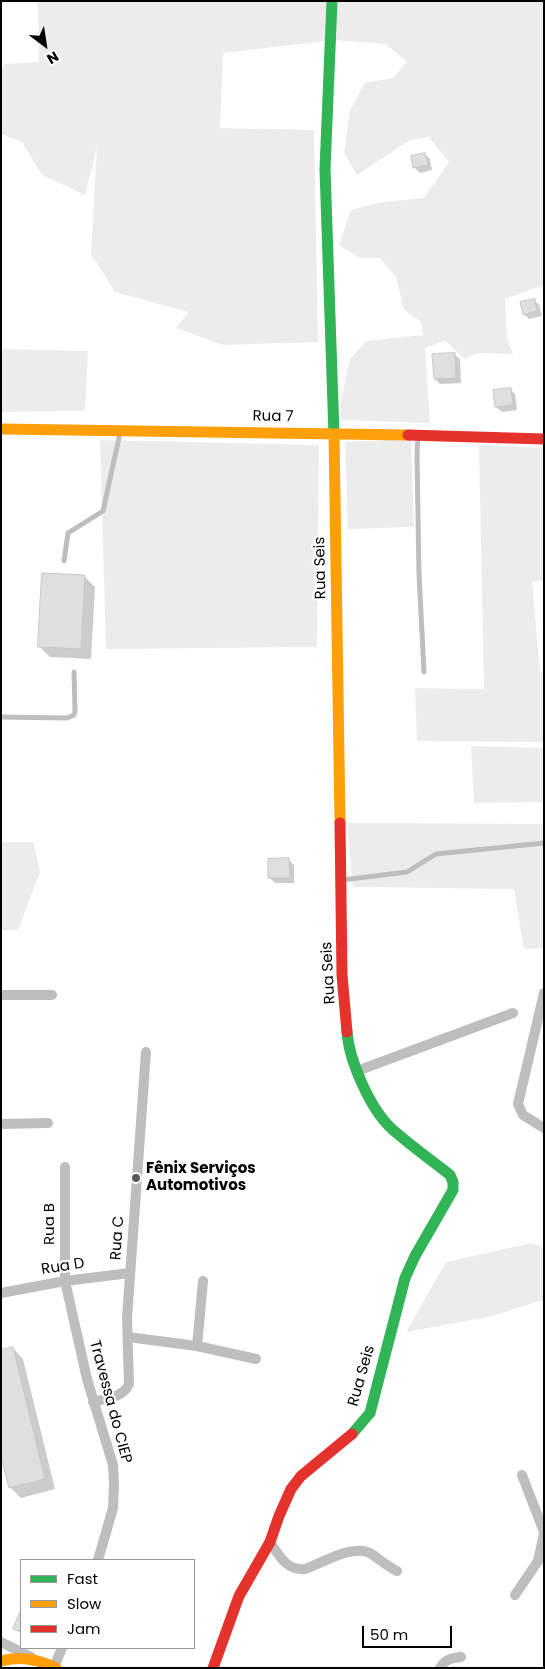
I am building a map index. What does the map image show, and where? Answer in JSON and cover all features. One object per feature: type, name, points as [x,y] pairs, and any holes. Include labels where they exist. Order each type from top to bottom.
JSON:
[{"type":"street","name":"Rua Seis","points":[[213,1668],[239,1596],[270,1542],[291,1489],[301,1476],[353,1433],[370,1413],[405,1278],[415,1256],[453,1190],[453,1182],[450,1175],[391,1128],[378,1113],[357,1071],[348,1046],[347,1037],[342,975],[334,433],[325,169],[332,1]]},
{"type":"street","name":"Rua 7","points":[[1,429],[334,433],[544,439]]},
{"type":"street","points":[[544,993],[518,1104],[523,1115],[544,1128]]},
{"type":"street","points":[[1,995],[52,995]]},
{"type":"street","points":[[357,1071],[513,1013]]},
{"type":"street","name":"Rua C","points":[[93,1402],[121,1394],[129,1384],[127,1318],[146,1052]]},
{"type":"street","points":[[1,1124],[48,1123]]},
{"type":"street","name":"Rua B","points":[[65,1167],[65,1281]]},
{"type":"street","name":"Rua D","points":[[1,1293],[65,1281],[130,1273]]},
{"type":"street","name":"Travessa do CIEP","points":[[65,1281],[93,1402],[113,1465],[113,1508],[98,1559]]},
{"type":"street","points":[[197,1346],[203,1281]]},
{"type":"street","points":[[128,1338],[197,1346],[256,1359]]},
{"type":"street","points":[[515,1595],[538,1561],[544,1533],[522,1475]]},
{"type":"street","points":[[270,1542],[287,1566],[299,1570],[347,1552],[360,1550],[369,1553],[396,1571]]},
{"type":"street","points":[[1,1642],[55,1667],[62,1649]]},
{"type":"street","points":[[440,1668],[450,1658],[461,1657]]},
{"type":"street","points":[[1,1661],[16,1658],[34,1658]]},
{"type":"lane","points":[[64,562],[68,533],[103,511],[120,430]]},
{"type":"lane","points":[[418,435],[416,454],[424,672]]},
{"type":"lane","points":[[1,717],[67,718],[74,715],[74,672]]},
{"type":"lane","points":[[341,880],[407,872],[436,854],[544,843]]},
{"type":"shaded area","points":[[38,1],[544,1],[544,285],[505,299],[507,339],[513,354],[478,353],[465,359],[445,341],[425,348],[430,423],[341,420],[341,400],[350,359],[366,341],[423,335],[421,322],[404,310],[396,277],[380,258],[360,258],[339,245],[351,210],[382,202],[424,198],[449,162],[429,137],[410,140],[357,175],[344,153],[350,110],[365,83],[393,78],[407,62],[386,44],[334,40],[223,53],[220,128],[314,130],[318,342],[223,345],[176,328],[189,312],[115,292],[91,254],[97,146],[85,195],[42,175],[22,142],[1,134],[1,69],[5,64],[39,62]]},
{"type":"shaded area","points":[[1,349],[88,351],[85,411],[1,412]]},
{"type":"shaded area","points":[[411,439],[414,527],[348,529],[345,442]]},
{"type":"shaded area","points":[[100,440],[319,445],[317,647],[106,649]]},
{"type":"shaded area","points":[[479,445],[544,448],[544,580],[532,582],[540,672],[544,672],[544,742],[417,741],[415,688],[484,689]]},
{"type":"shaded area","points":[[471,746],[544,748],[544,802],[474,803]]},
{"type":"shaded area","points":[[347,823],[544,824],[544,948],[524,949],[514,889],[353,887]]},
{"type":"shaded area","points":[[1,842],[33,842],[40,872],[18,930],[1,930]]},
{"type":"shaded area","points":[[532,1243],[544,1248],[544,1300],[488,1317],[406,1332],[446,1262]]},
{"type":"building","points":[[425,153],[428,165],[413,168],[411,156]]},
{"type":"building","points":[[535,299],[537,311],[523,315],[520,302]]},
{"type":"building","points":[[455,353],[456,378],[434,379],[432,354]]},
{"type":"building","points":[[511,388],[513,405],[495,407],[493,390]]},
{"type":"building","points":[[42,573],[85,575],[81,649],[38,647]]},
{"type":"building","points":[[289,858],[290,878],[268,878],[268,859]]},
{"type":"building","points":[[13,1347],[45,1479],[9,1488],[1,1457],[1,1350]]},
{"type":"building","points":[[20,1612],[20,1632],[13,1629]]},
{"type":"traffic: fast","points":[[332,1],[325,169],[334,435]]},
{"type":"traffic: fast","points":[[347,1032],[356,1070],[376,1109],[392,1129],[450,1175],[453,1182],[453,1190],[415,1256],[405,1278],[370,1413],[352,1434]]},
{"type":"traffic: slow","points":[[1,429],[408,435]]},
{"type":"traffic: slow","points":[[334,435],[340,823]]},
{"type":"traffic: slow","points":[[1,1661],[29,1659],[56,1668]]},
{"type":"traffic: jam","points":[[408,435],[544,439]]},
{"type":"traffic: jam","points":[[340,823],[342,975],[347,1032]]},
{"type":"traffic: jam","points":[[213,1668],[239,1596],[270,1542],[291,1489],[301,1476],[352,1434]]},
{"type":"place","name":"Fênix Serviços Automotivos","points":[[136,1178]]}]
